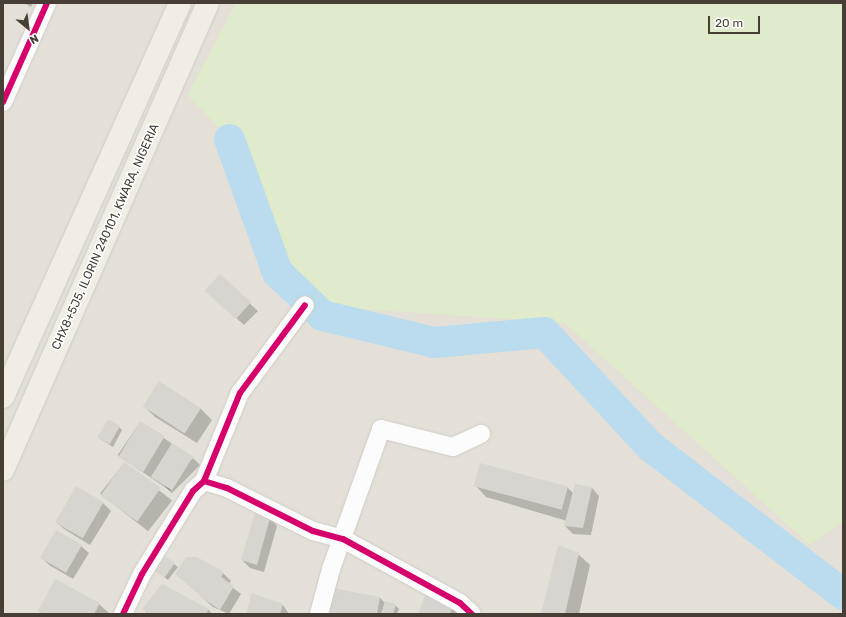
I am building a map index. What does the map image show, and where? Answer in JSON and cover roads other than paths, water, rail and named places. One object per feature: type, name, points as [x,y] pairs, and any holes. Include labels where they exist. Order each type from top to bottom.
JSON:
[{"type":"main road","points":[[3,397],[180,3]]},
{"type":"main road","name":"CHX8+5J5, ILORIN 240101, KWARA, NIGERIA","points":[[3,470],[208,3]]},
{"type":"street","points":[[3,102],[47,3]]},
{"type":"street","points":[[123,614],[142,574],[193,491],[204,481],[240,393],[305,305]]},
{"type":"street","points":[[319,614],[331,569],[381,429],[453,446],[481,434]]},
{"type":"street","points":[[204,481],[227,488],[313,531],[342,539],[460,603],[472,614]]},
{"type":"waterway","points":[[229,139],[277,272],[322,315],[434,342],[544,332],[650,446],[843,594]]}]
